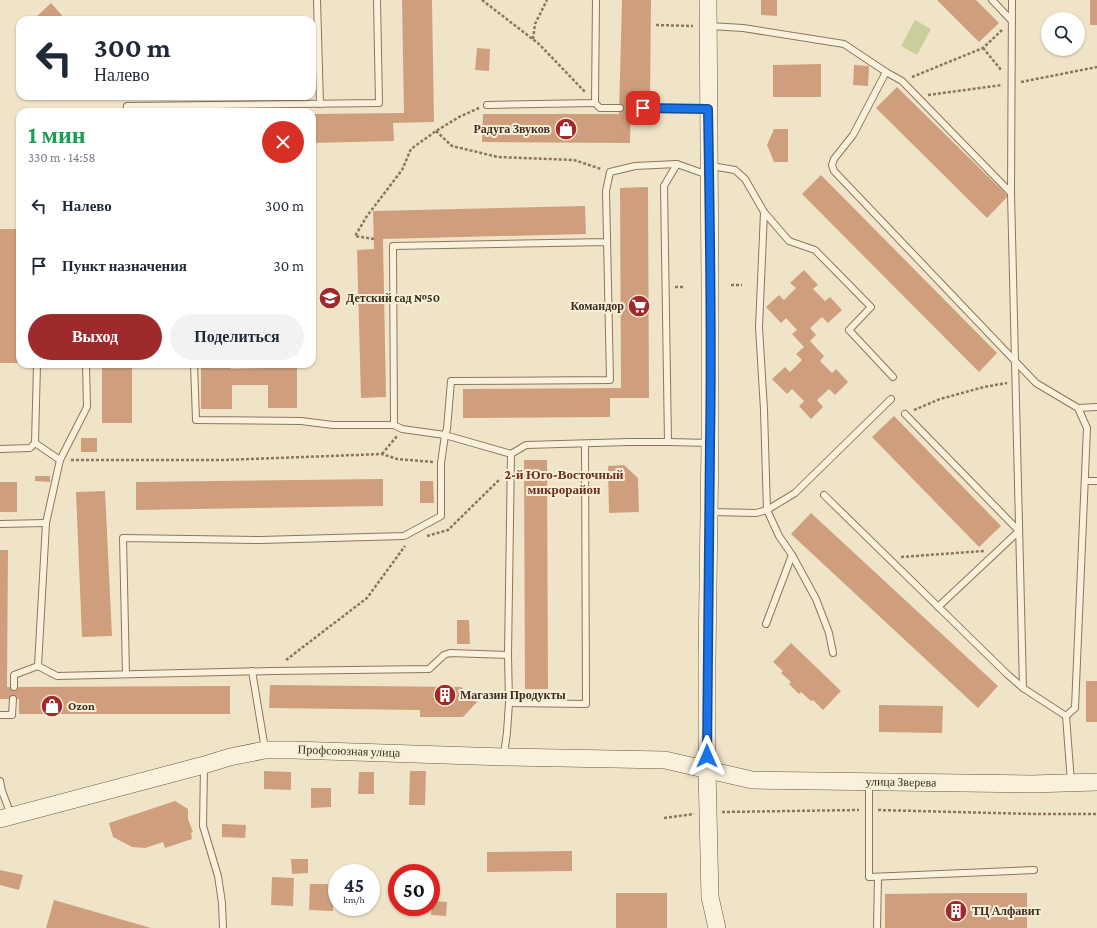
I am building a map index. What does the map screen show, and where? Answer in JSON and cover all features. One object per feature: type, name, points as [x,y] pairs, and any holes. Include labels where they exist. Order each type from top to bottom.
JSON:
[{"type":"main road","points":[[708,0],[710,443],[707,770],[710,897],[717,928]]},
{"type":"main road","name":"Профсоюзная улица","points":[[6,818],[204,766],[230,757],[265,750],[665,760],[707,770]]},
{"type":"main road","name":"улица Зверева","points":[[707,770],[752,780],[1032,784],[1097,782]]},
{"type":"lane","points":[[317,0],[320,104]]},
{"type":"lane","points":[[127,108],[127,106],[379,103],[377,0]]},
{"type":"lane","points":[[596,0],[596,103],[600,108],[620,108]]},
{"type":"lane","points":[[992,0],[1012,21]]},
{"type":"lane","points":[[1012,0],[1011,193],[1023,688]]},
{"type":"lane","points":[[708,26],[743,28],[844,44],[902,81],[1011,193]]},
{"type":"lane","points":[[886,72],[853,135],[834,160],[832,164],[834,171],[1036,383],[1078,408],[1087,428],[1075,708],[1066,716]]},
{"type":"lane","points":[[487,105],[596,103]]},
{"type":"lane","points":[[631,108],[708,109]]},
{"type":"lane","points":[[668,442],[664,186],[677,164]]},
{"type":"lane","points":[[126,674],[123,538],[260,540],[404,536],[441,516],[444,435],[447,429],[451,381],[610,380],[606,191],[610,172],[635,166],[677,164],[709,171],[735,170],[744,178],[764,212],[789,241],[815,250],[872,307],[849,330],[893,377]]},
{"type":"lane","points":[[764,212],[759,327],[764,410],[767,510],[779,536],[792,555],[816,599],[829,633],[833,653]]},
{"type":"lane","points":[[394,425],[393,246],[607,242]]},
{"type":"lane","points":[[0,449],[30,448],[35,443],[37,368]]},
{"type":"lane","points":[[38,666],[46,523],[60,460],[87,407],[86,368]]},
{"type":"lane","points":[[194,368],[196,420],[301,420],[333,425],[394,425],[402,429],[444,435],[511,454],[526,445],[629,442],[710,443]]},
{"type":"lane","points":[[709,512],[756,513],[767,510],[795,493],[891,399]]},
{"type":"lane","points":[[1078,408],[1097,406]]},
{"type":"lane","points":[[905,414],[1019,531]]},
{"type":"lane","points":[[35,443],[60,460]]},
{"type":"lane","points":[[509,703],[586,704],[585,444]]},
{"type":"lane","points":[[504,756],[509,703],[508,655],[511,454]]},
{"type":"lane","points":[[1085,481],[1097,481]]},
{"type":"lane","points":[[824,495],[1006,674],[1023,688],[1066,716]]},
{"type":"lane","points":[[0,524],[46,523]]},
{"type":"lane","points":[[938,606],[1019,531]]},
{"type":"lane","points":[[766,624],[792,555]]},
{"type":"lane","points":[[14,687],[14,675],[38,666],[57,676],[252,671],[429,669],[444,655],[450,653],[508,655]]},
{"type":"lane","points":[[252,671],[265,750]]},
{"type":"lane","points":[[0,715],[12,715],[13,699]]},
{"type":"lane","points":[[1066,716],[1071,782]]},
{"type":"lane","points":[[204,766],[203,826],[218,876],[222,903],[223,928]]},
{"type":"lane","points":[[0,781],[6,818]]},
{"type":"lane","points":[[869,782],[869,878],[1034,870]]},
{"type":"lane","points":[[878,877],[878,928]]},
{"type":"path","points":[[482,0],[539,44],[596,103]]},
{"type":"path","points":[[533,39],[534,24],[547,0]]},
{"type":"path","points":[[902,81],[983,48],[1012,21]]},
{"type":"path","points":[[656,25],[708,26]]},
{"type":"path","points":[[983,48],[1012,83]]},
{"type":"path","points":[[374,239],[355,236],[367,216],[402,170],[411,149],[459,117],[487,105]]},
{"type":"path","points":[[436,131],[452,146],[491,156],[574,160],[610,172]]},
{"type":"path","points":[[730,285],[742,285]]},
{"type":"path","points":[[905,414],[940,399],[984,387],[1015,381]]},
{"type":"path","points":[[382,454],[402,429]]},
{"type":"path","points":[[60,460],[224,460],[382,454],[397,459],[442,463]]},
{"type":"path","points":[[422,538],[448,530],[510,469]]},
{"type":"path","points":[[272,671],[367,598],[408,541]]},
{"type":"path","points":[[888,558],[999,550]]},
{"type":"green space","points":[[915,20],[931,29],[917,55],[901,46]]},
{"type":"building","points":[[402,0],[432,0],[434,122],[393,123],[394,141],[316,143],[316,114],[404,113]]},
{"type":"building","points":[[622,0],[651,0],[650,102],[631,102],[630,143],[482,142],[483,114],[619,114]]},
{"type":"building","points":[[761,0],[777,0],[777,16],[761,15]]},
{"type":"building","points":[[937,0],[976,0],[999,23],[979,42]]},
{"type":"building","points":[[1090,0],[1097,0],[1097,25],[1090,25]]},
{"type":"building","points":[[51,3],[62,16],[37,16]]},
{"type":"building","points":[[477,48],[490,49],[489,71],[475,70]]},
{"type":"building","points":[[821,64],[821,97],[773,97],[773,65]]},
{"type":"building","points":[[854,65],[869,66],[868,86],[853,85]]},
{"type":"building","points":[[897,87],[1008,196],[987,218],[876,108]]},
{"type":"building","points":[[774,129],[788,129],[788,162],[774,162],[767,145]]},
{"type":"building","points":[[821,175],[997,353],[979,372],[802,194]]},
{"type":"building","points":[[648,187],[649,398],[610,398],[610,417],[463,418],[463,389],[621,388],[620,188]]},
{"type":"building","points":[[585,206],[586,234],[383,239],[386,397],[361,398],[357,250],[374,249],[373,211]]},
{"type":"building","points":[[0,229],[16,229],[16,363],[0,363]]},
{"type":"building","points":[[804,270],[818,285],[813,289],[825,301],[830,297],[842,310],[828,323],[822,317],[810,328],[816,335],[810,341],[824,356],[820,361],[832,373],[836,369],[848,382],[835,395],[829,389],[817,400],[823,407],[811,419],[799,406],[804,401],[792,389],[787,394],[772,379],[785,367],[790,372],[802,360],[796,354],[804,347],[792,334],[797,330],[786,318],[781,323],[766,307],[779,295],[784,300],[796,288],[790,283]]},
{"type":"building","points":[[102,368],[132,368],[132,423],[102,423]]},
{"type":"building","points":[[201,368],[297,368],[297,408],[268,408],[268,385],[232,385],[232,409],[201,409]]},
{"type":"building","points":[[894,416],[1001,526],[979,547],[872,437]]},
{"type":"building","points":[[81,438],[97,438],[97,452],[81,452]]},
{"type":"building","points":[[524,460],[547,460],[548,689],[525,689]]},
{"type":"building","points":[[624,465],[638,478],[639,512],[609,513],[608,466]]},
{"type":"building","points":[[35,476],[50,476],[50,482],[35,481]]},
{"type":"building","points":[[383,479],[383,506],[136,510],[136,482]]},
{"type":"building","points":[[420,481],[433,481],[434,503],[420,503]]},
{"type":"building","points":[[0,482],[17,482],[17,512],[0,512]]},
{"type":"building","points":[[105,491],[112,636],[82,637],[76,492]]},
{"type":"building","points":[[811,513],[998,686],[978,708],[791,534]]},
{"type":"building","points":[[0,550],[8,550],[7,687],[230,686],[230,714],[19,714],[19,699],[0,699]]},
{"type":"building","points":[[457,620],[469,620],[470,644],[457,644]]},
{"type":"building","points":[[791,643],[841,691],[823,710],[813,700],[811,701],[801,692],[799,694],[789,684],[791,682],[781,673],[783,671],[773,662]]},
{"type":"building","points":[[1086,681],[1097,681],[1097,722],[1086,722]]},
{"type":"building","points":[[270,685],[461,687],[477,702],[463,717],[420,717],[420,710],[269,708]]},
{"type":"building","points":[[879,705],[943,706],[942,733],[879,732]]},
{"type":"building","points":[[264,771],[291,772],[291,790],[264,789]]},
{"type":"building","points":[[410,771],[426,771],[425,805],[409,805]]},
{"type":"building","points":[[359,772],[374,772],[374,794],[358,794]]},
{"type":"building","points":[[311,788],[331,788],[331,807],[311,808]]},
{"type":"building","points":[[175,801],[188,809],[188,819],[193,832],[191,833],[192,839],[165,848],[163,842],[145,848],[132,847],[113,837],[109,823]]},
{"type":"building","points":[[222,824],[246,825],[245,838],[222,837]]},
{"type":"building","points":[[572,851],[572,871],[487,872],[487,852]]},
{"type":"building","points":[[291,859],[308,859],[308,873],[292,874]]},
{"type":"building","points":[[0,870],[23,875],[19,890],[0,885]]},
{"type":"building","points":[[272,877],[294,878],[293,906],[271,905]]},
{"type":"building","points":[[310,884],[328,884],[328,911],[309,910]]},
{"type":"building","points":[[616,893],[667,893],[667,928],[616,928]]},
{"type":"building","name":"ТЦ Алфавит","points":[[1027,893],[1027,928],[885,928],[885,894]]},
{"type":"building","points":[[54,900],[151,928],[46,928]]},
{"type":"building","points":[[440,902],[447,902],[446,916],[440,916]]},
{"type":"place","name":"Радуга Звуков","points":[[566,129]]},
{"type":"place","name":"Детский сад №50","points":[[330,298]]},
{"type":"place","name":"Командор","points":[[639,306]]},
{"type":"place","name":"Магазин Продукты","points":[[445,695]]},
{"type":"place","name":"Ozon","points":[[52,706]]},
{"type":"place","name":"ТЦ Алфавит","points":[[956,911]]},
{"type":"district","name":"2-й Юго-Восточный микрорайон","points":[[564,482]]},
{"type":"route","points":[[643,108],[708,109],[710,443],[707,756]]}]
